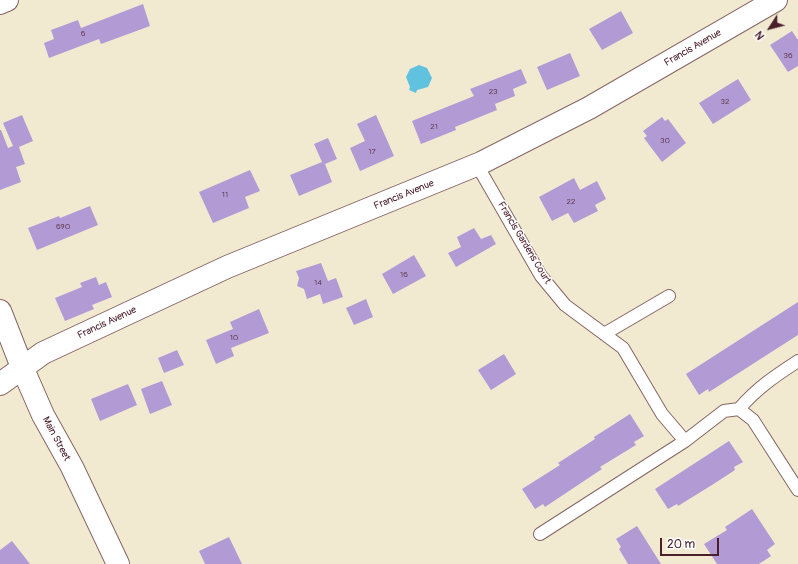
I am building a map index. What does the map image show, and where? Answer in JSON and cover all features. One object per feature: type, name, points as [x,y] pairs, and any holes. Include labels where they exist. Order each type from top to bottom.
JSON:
[{"type":"street","points":[[0,3],[7,0]]},
{"type":"street","name":"Francis Avenue","points":[[0,384],[43,353],[227,267],[477,165],[589,108],[776,0]]},
{"type":"street","name":"Main Street","points":[[0,311],[43,415],[72,467],[118,564]]},
{"type":"lane","name":"Francis Gardens Court","points":[[477,165],[541,276],[565,305],[622,348],[662,414],[685,441]]},
{"type":"lane","points":[[604,334],[669,296]]},
{"type":"lane","points":[[739,410],[751,395],[798,361]]},
{"type":"lane","points":[[540,534],[685,441],[724,411],[739,410],[753,420],[798,490]]},
{"type":"water","points":[[419,65],[427,68],[432,78],[428,87],[417,90],[416,93],[409,90],[410,87],[406,77],[410,69]]},
{"type":"building","points":[[143,4],[150,26],[101,44],[99,39],[49,58],[44,43],[54,39],[51,30],[78,20],[81,28]]},
{"type":"building","points":[[621,11],[633,33],[602,50],[589,29]]},
{"type":"building","points":[[792,31],[798,40],[798,66],[788,72],[770,45]]},
{"type":"building","points":[[570,53],[580,76],[547,90],[537,67]]},
{"type":"building","points":[[521,69],[527,83],[513,89],[515,96],[495,104],[497,110],[455,127],[456,130],[421,144],[412,121],[474,96],[470,89]]},
{"type":"building","points":[[738,79],[751,100],[713,124],[699,103]]},
{"type":"building","points":[[22,115],[33,141],[19,147],[25,164],[16,167],[21,182],[0,190],[0,130],[8,148],[13,146],[3,123]]},
{"type":"building","points":[[376,115],[394,156],[360,171],[350,148],[365,141],[357,124]]},
{"type":"building","points":[[662,117],[665,121],[668,119],[686,143],[662,162],[644,138],[647,136],[643,131]]},
{"type":"building","points":[[328,138],[337,159],[325,164],[332,182],[299,196],[290,175],[322,162],[314,144]]},
{"type":"building","points":[[250,170],[260,191],[245,197],[249,208],[213,223],[199,192]]},
{"type":"building","points":[[574,178],[580,190],[597,181],[606,199],[595,205],[598,211],[574,223],[568,213],[552,221],[539,197]]},
{"type":"building","points":[[90,206],[98,225],[37,250],[28,228],[59,216],[60,218]]},
{"type":"building","points":[[474,228],[481,239],[491,235],[496,244],[456,267],[448,253],[461,247],[457,237]]},
{"type":"building","points":[[414,255],[426,276],[393,294],[382,274]]},
{"type":"building","points":[[321,263],[328,281],[336,278],[343,297],[323,304],[320,294],[307,299],[304,289],[297,286],[299,278],[296,271]]},
{"type":"building","points":[[96,277],[99,285],[106,282],[112,297],[92,305],[94,309],[65,321],[55,298],[82,287],[80,283]]},
{"type":"building","points":[[366,299],[373,317],[354,325],[346,308]]},
{"type":"building","points":[[798,302],[798,335],[709,392],[708,389],[699,395],[686,374]]},
{"type":"building","points":[[259,309],[269,333],[231,348],[234,356],[216,364],[206,340],[233,329],[230,322]]},
{"type":"building","points":[[177,350],[184,365],[164,373],[158,358]]},
{"type":"building","points":[[504,354],[516,374],[491,390],[478,370]]},
{"type":"building","points":[[162,381],[172,405],[150,414],[141,389]]},
{"type":"building","points":[[128,384],[137,405],[100,421],[91,399]]},
{"type":"building","points":[[630,414],[644,436],[634,442],[636,445],[600,467],[602,469],[545,507],[543,504],[535,509],[522,489],[560,465],[558,463],[595,439],[594,437]]},
{"type":"building","points":[[729,441],[743,462],[734,467],[735,470],[712,485],[678,506],[677,504],[668,509],[655,489]]},
{"type":"building","points":[[752,509],[775,544],[767,550],[771,556],[759,564],[717,564],[704,544],[727,530],[725,527]]},
{"type":"building","points":[[637,526],[661,564],[628,564],[619,549],[621,547],[616,539]]},
{"type":"building","points":[[229,537],[242,564],[205,564],[199,551]]},
{"type":"building","points":[[12,541],[30,564],[0,564],[0,550]]}]
